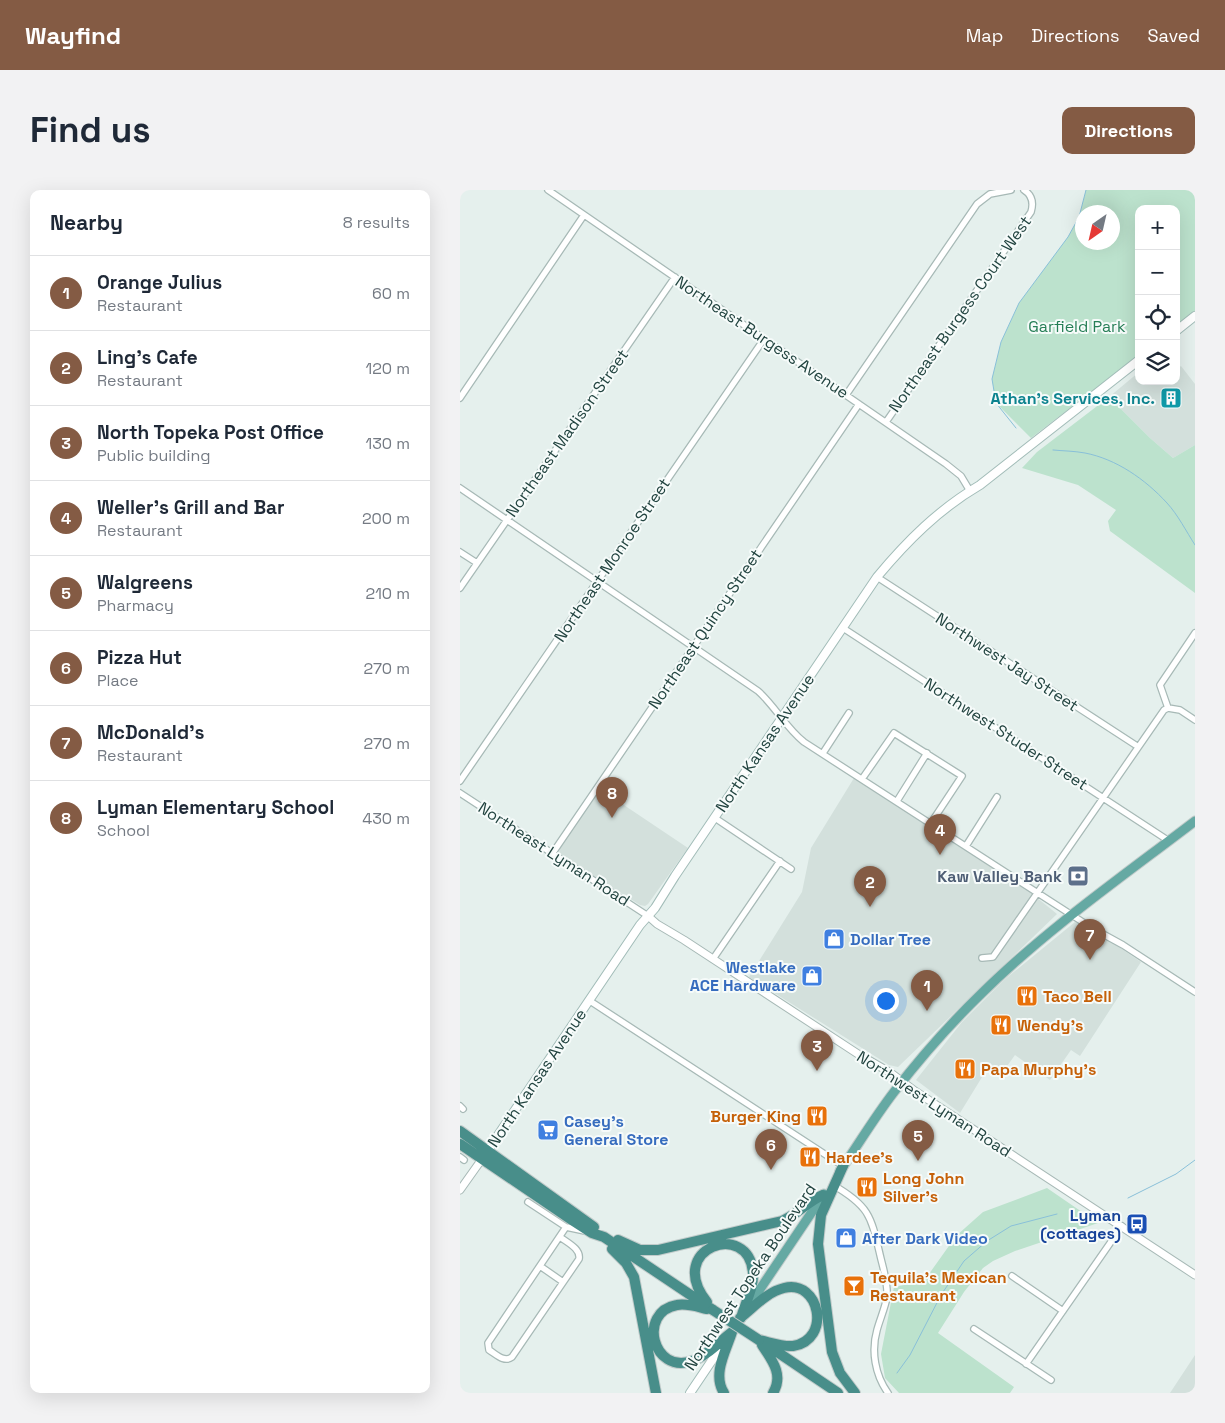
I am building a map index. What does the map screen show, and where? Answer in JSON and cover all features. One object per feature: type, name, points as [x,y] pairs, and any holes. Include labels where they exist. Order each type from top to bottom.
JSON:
[{"type":"highway","points":[[460,1131],[485,1155],[597,1233],[838,1393]]},
{"type":"highway","points":[[460,1144],[485,1155]]},
{"type":"highway","points":[[843,1166],[821,1215],[818,1244],[832,1352],[840,1373],[855,1393]]},
{"type":"highway","points":[[597,1233],[634,1248],[647,1251],[658,1250],[782,1221],[823,1195]]},
{"type":"highway","points":[[597,1233],[621,1256],[631,1269],[634,1277],[656,1393]]},
{"type":"highway","points":[[713,1310],[698,1288],[695,1275],[698,1261],[705,1250],[714,1245],[727,1244],[734,1246],[748,1256],[752,1264],[752,1284],[740,1318]]},
{"type":"highway","points":[[740,1318],[770,1293],[786,1287],[800,1289],[810,1296],[816,1305],[818,1315],[815,1329],[808,1338],[800,1344],[792,1346],[759,1340]]},
{"type":"highway","points":[[713,1310],[684,1304],[664,1310],[654,1330],[656,1347],[669,1360],[683,1363],[690,1362],[700,1357],[732,1332]]},
{"type":"highway","points":[[724,1393],[719,1382],[719,1370],[732,1332]]},
{"type":"highway","points":[[759,1340],[772,1360],[777,1372],[777,1383],[773,1393]]},
{"type":"main road","points":[[1180,328],[1194,319]]},
{"type":"main road","name":"North Kansas Avenue","points":[[485,1155],[640,925],[656,908],[714,818],[877,578],[905,545],[932,519],[992,476],[1135,363]]},
{"type":"main road","points":[[843,1166],[902,1082],[981,993],[1073,914],[1195,821]]},
{"type":"main road","name":"Northwest Topeka Boulevard","points":[[690,1393],[823,1195],[833,1185]]},
{"type":"street","name":"Northeast Burgess Avenue","points":[[548,190],[953,469],[961,476],[970,491]]},
{"type":"street","points":[[846,395],[977,204],[990,194],[1012,190]]},
{"type":"street","name":"Northeast Burgess Court West","points":[[886,422],[1031,212],[1033,205],[1031,197],[1024,190]]},
{"type":"street","points":[[460,398],[584,215]]},
{"type":"street","name":"Northeast Madison Street","points":[[460,588],[675,277]]},
{"type":"street","name":"Northeast Monroe Street","points":[[460,781],[764,339]]},
{"type":"street","name":"Northeast Quincy Street","points":[[552,854],[859,404]]},
{"type":"street","points":[[460,488],[758,691],[799,738],[1195,992]]},
{"type":"street","points":[[460,552],[477,563]]},
{"type":"street","name":"Northwest Jay Street","points":[[877,578],[1137,746]]},
{"type":"street","name":"Northwest Studer Street","points":[[843,628],[1169,841]]},
{"type":"street","points":[[1168,708],[1160,685],[1195,633]]},
{"type":"street","points":[[982,958],[993,957],[1137,746],[1164,710],[1168,708],[1180,710],[1195,720]]},
{"type":"street","points":[[823,753],[849,713]]},
{"type":"street","points":[[862,779],[894,733],[928,753],[962,776],[931,824]]},
{"type":"street","points":[[897,801],[928,753]]},
{"type":"street","name":"Northeast Lyman Road","points":[[460,793],[648,916]]},
{"type":"street","points":[[966,846],[996,797]]},
{"type":"street","points":[[714,818],[791,869]]},
{"type":"street","points":[[712,959],[780,860]]},
{"type":"street","name":"Northwest Lyman Road","points":[[648,916],[657,924],[858,1054],[890,1072],[902,1082],[1195,1275]]},
{"type":"street","points":[[590,1001],[843,1166]]},
{"type":"street","name":"North Kansas Avenue","points":[[460,1190],[485,1155]]},
{"type":"street","points":[[833,1185],[856,1200],[872,1221],[887,1288],[886,1303],[876,1333],[875,1358],[878,1374],[888,1393]]},
{"type":"street","points":[[528,1202],[566,1228],[597,1233]]},
{"type":"street","points":[[1026,1364],[1122,1226]]},
{"type":"street","points":[[560,1237],[578,1250],[579,1259],[512,1357],[506,1360],[489,1350],[488,1343],[566,1228]]},
{"type":"street","points":[[540,1266],[563,1282]]},
{"type":"street","points":[[1012,1276],[1063,1311]]},
{"type":"street","points":[[974,1329],[1050,1380]]},
{"type":"shaded area","points":[[1180,367],[1195,384],[1195,445],[1173,458],[1109,397],[1135,375],[1135,385],[1180,385]]},
{"type":"shaded area","points":[[854,778],[1025,888],[1057,914],[898,1067],[889,1065],[749,977],[802,892],[811,848]]},
{"type":"shaded area","points":[[600,789],[688,848],[645,906],[640,905],[559,853],[560,848]]},
{"type":"shaded area","points":[[1075,922],[1110,941],[1141,962],[1080,1056],[1071,1050],[1050,1080],[1015,1055],[1000,1076],[987,1069],[960,1113],[916,1080],[962,1022],[1004,980]]},
{"type":"shaded area","points":[[1195,1355],[1195,1393],[1170,1393]]},
{"type":"green space","name":"Garfield Park","points":[[1086,190],[1194,190],[1195,311],[1180,323],[1180,205],[1135,205],[1135,358],[1031,438],[996,403],[992,379],[1001,342],[1019,303],[1068,237],[1075,224],[1075,250],[1120,250],[1120,205],[1082,205]]},
{"type":"green space","points":[[1109,397],[1173,458],[1195,445],[1195,593],[1110,531],[1108,521],[1116,510],[1078,485],[1022,468],[1037,452]]},
{"type":"green space","points":[[1047,1188],[1098,1223],[1015,1251],[993,1261],[983,1268],[964,1292],[938,1333],[1014,1387],[1010,1393],[899,1393],[885,1378],[881,1354],[894,1287],[924,1281],[956,1236],[983,1212]]},
{"type":"waterway","points":[[1016,428],[996,403],[992,379],[1001,342],[1019,303],[1068,237],[1079,217],[1086,190]]},
{"type":"waterway","points":[[1053,450],[1081,452],[1097,456],[1119,465],[1140,478],[1167,503],[1195,545]]},
{"type":"waterway","points":[[1128,1198],[1176,1174],[1195,1160]]},
{"type":"waterway","points":[[897,1373],[910,1355],[941,1295],[964,1261],[987,1241],[1011,1226],[1057,1214]]},
{"type":"place","name":"Athan's Services, Inc.","points":[[1171,398]]},
{"type":"place","name":"Lyman Elementary School","points":[[612,818]]},
{"type":"place","name":"Weller's Grill and Bar","points":[[940,855]]},
{"type":"place","name":"Kaw Valley Bank","points":[[1078,876]]},
{"type":"place","name":"Ling's Cafe","points":[[870,907]]},
{"type":"place","name":"Dollar Tree","points":[[834,939]]},
{"type":"place","name":"McDonald's","points":[[1090,960]]},
{"type":"place","name":"Westlake ACE Hardware","points":[[812,976]]},
{"type":"place","name":"Taco Bell","points":[[1027,996]]},
{"type":"place","name":"Orange Julius","points":[[927,1011]]},
{"type":"place","name":"Wendy's","points":[[1001,1025]]},
{"type":"place","name":"Papa Murphy's","points":[[965,1069]]},
{"type":"place","name":"North Topeka Post Office","points":[[817,1071]]},
{"type":"place","name":"Burger King","points":[[817,1116]]},
{"type":"place","name":"Casey's General Store","points":[[548,1130]]},
{"type":"place","name":"Hardee's","points":[[810,1157]]},
{"type":"place","name":"Walgreens","points":[[918,1161]]},
{"type":"place","name":"Pizza Hut","points":[[771,1170]]},
{"type":"place","name":"Long John Silver's","points":[[867,1187]]},
{"type":"place","name":"Lyman (cottages)","points":[[1137,1224]]},
{"type":"place","name":"After Dark Video","points":[[846,1238]]},
{"type":"place","name":"Tequila’s Mexican Restaurant","points":[[854,1286]]}]
